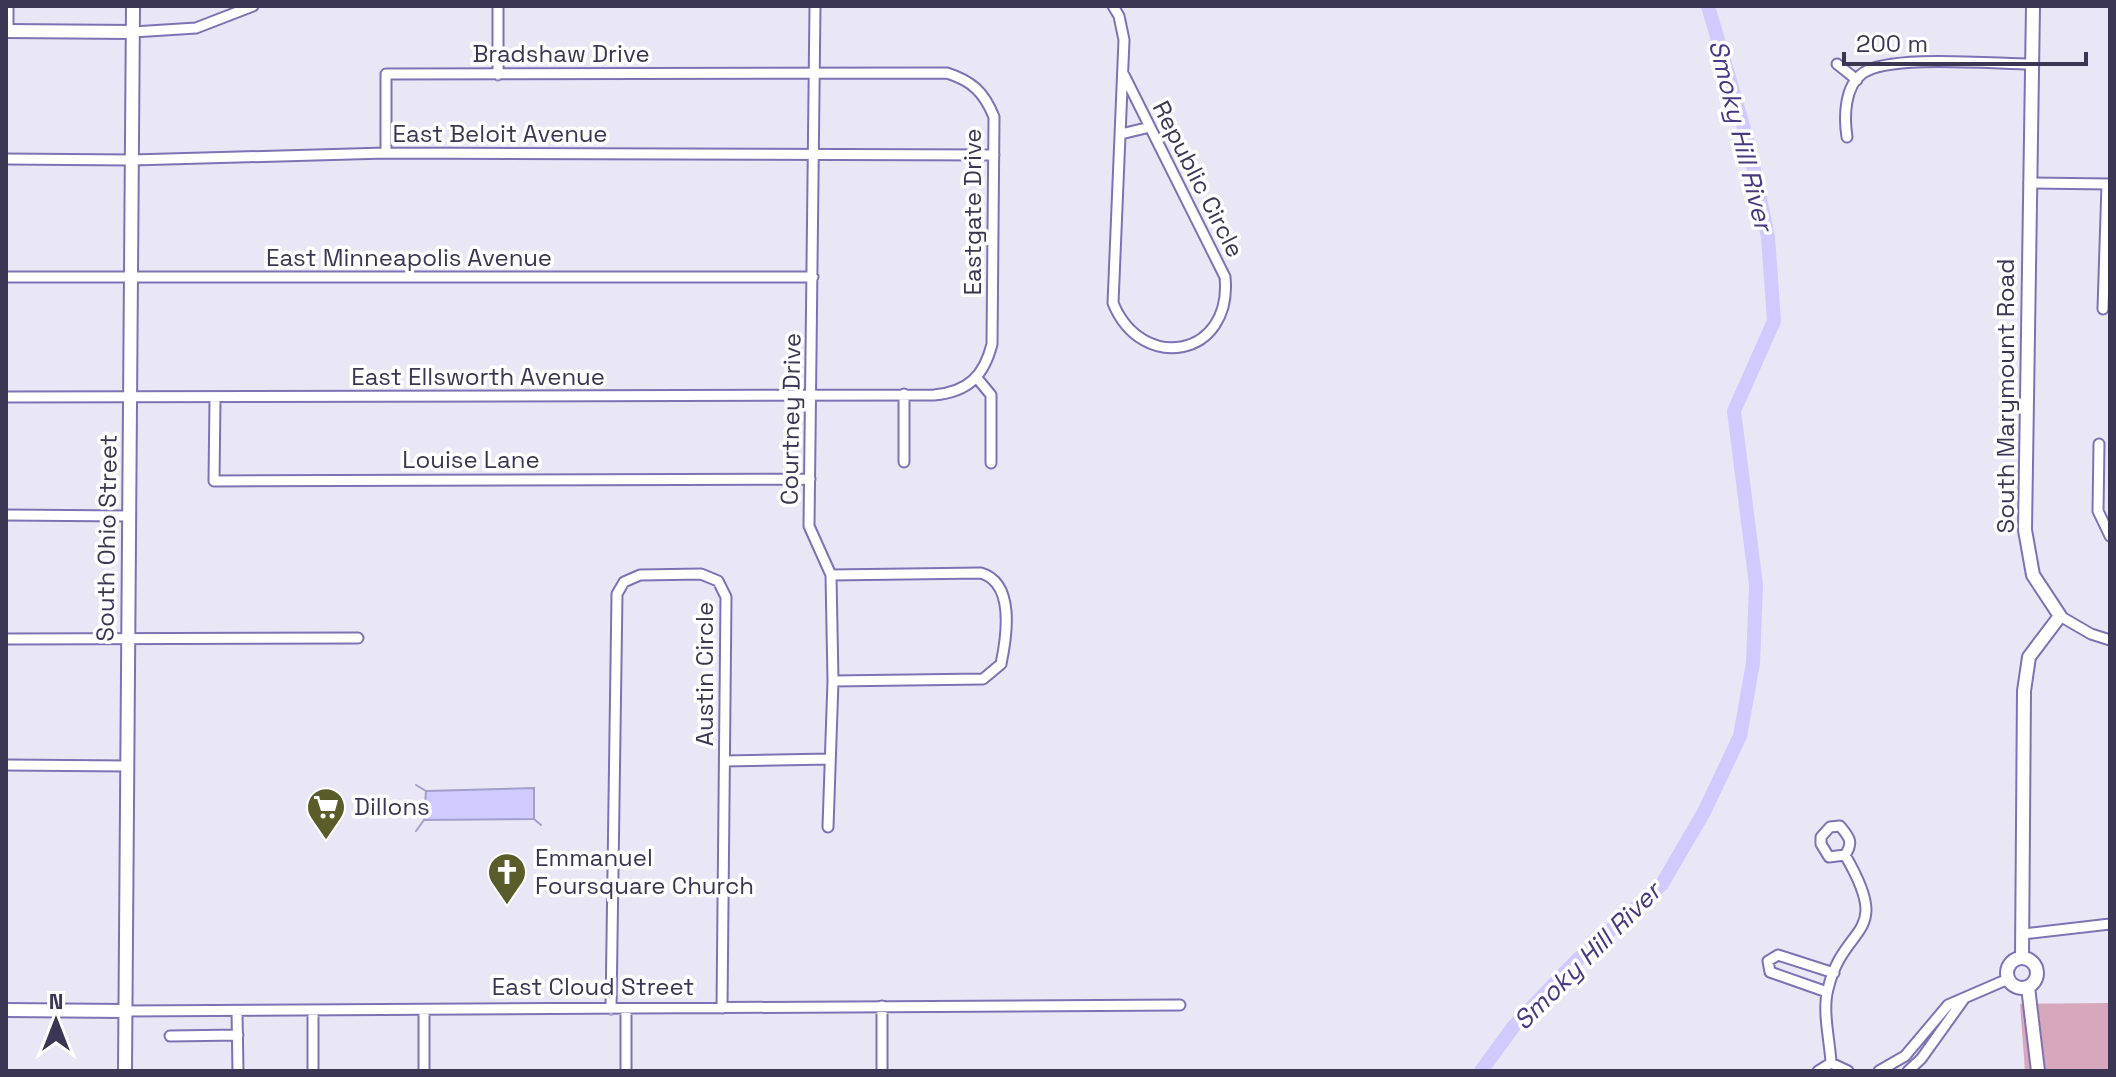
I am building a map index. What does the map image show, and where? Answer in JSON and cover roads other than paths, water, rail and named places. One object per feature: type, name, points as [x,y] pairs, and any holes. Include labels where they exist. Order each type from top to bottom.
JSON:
[{"type":"street","points":[[8,6],[7,31],[133,32],[196,28],[253,6]]},
{"type":"street","name":"South Ohio Street","points":[[125,1071],[133,6]]},
{"type":"street","points":[[498,6],[498,75]]},
{"type":"street","name":"Courtney Drive","points":[[815,6],[809,526],[831,575],[833,681],[828,827]]},
{"type":"street","name":"Republic Circle","points":[[1113,6],[1119,16],[1124,40],[1113,303],[1120,320],[1135,337],[1153,345],[1184,346],[1210,333],[1222,315],[1227,296],[1225,277],[1124,75]]},
{"type":"street","name":"South Marymount Road","points":[[2033,6],[2025,530],[2033,575],[2060,616]]},
{"type":"street","points":[[1847,137],[1848,95],[1863,73],[1892,63],[2032,64]]},
{"type":"street","points":[[1837,64],[1857,80]]},
{"type":"street","name":"Bradshaw Drive","points":[[386,153],[386,74],[814,73]]},
{"type":"street","name":"Eastgate Drive","points":[[814,73],[947,73],[970,81],[987,100],[994,117],[992,344],[987,363],[977,378]]},
{"type":"street","points":[[1121,134],[1150,127]]},
{"type":"street","name":"East Beloit Avenue","points":[[6,159],[132,160],[386,153],[994,155]]},
{"type":"street","points":[[2029,183],[2108,184],[2103,309]]},
{"type":"street","name":"East Minneapolis Avenue","points":[[6,277],[813,277]]},
{"type":"street","points":[[977,378],[991,395],[991,463]]},
{"type":"street","name":"East Ellsworth Avenue","points":[[6,397],[215,399],[950,394],[977,378]]},
{"type":"street","points":[[904,394],[904,462]]},
{"type":"street","name":"Louise Lane","points":[[215,399],[214,481],[810,479]]},
{"type":"street","points":[[2099,444],[2098,511],[2110,536]]},
{"type":"street","points":[[6,515],[129,516]]},
{"type":"street","points":[[831,575],[981,573],[998,582],[1004,598],[1001,664],[983,679],[833,681]]},
{"type":"street","name":"Austin Circle","points":[[611,1009],[616,604],[620,588],[631,577],[701,574],[711,576],[724,589],[722,1008]]},
{"type":"street","points":[[2022,958],[2024,691],[2029,657],[2060,616],[2091,634],[2110,640]]},
{"type":"street","points":[[6,639],[358,638]]},
{"type":"street","points":[[725,761],[830,759]]},
{"type":"street","points":[[6,765],[127,766]]},
{"type":"street","points":[[1831,1063],[1827,992],[1834,973],[1862,929],[1867,911],[1865,890],[1845,855]]},
{"type":"street","points":[[2023,934],[2110,924]]},
{"type":"street","points":[[1827,992],[1770,972],[1768,961],[1778,955],[1834,973]]},
{"type":"street","points":[[2022,958],[2036,967],[2036,979],[2028,987],[2016,988],[2008,979],[2008,967],[2022,958]]},
{"type":"street","points":[[1879,1071],[1905,1056],[1948,1005],[2008,979]]},
{"type":"street","points":[[2028,987],[2038,1071]]},
{"type":"street","points":[[1908,1071],[1921,1059],[1966,996]]},
{"type":"street","name":"East Cloud Street","points":[[6,1010],[424,1011],[1180,1005]]},
{"type":"street","points":[[882,1006],[882,1071]]},
{"type":"street","points":[[626,1009],[626,1071]]},
{"type":"street","points":[[313,1010],[313,1071]]},
{"type":"street","points":[[237,1011],[238,1071]]},
{"type":"street","points":[[424,1011],[424,1071]]},
{"type":"street","points":[[170,1036],[238,1035]]},
{"type":"street","points":[[1818,1071],[1831,1063]]},
{"type":"street","points":[[1831,1063],[1848,1071]]},
{"type":"waterway","name":"Smoky Hill River","points":[[1481,1071],[1514,1026],[1575,962],[1662,884],[1704,812],[1740,736],[1753,663],[1756,585],[1734,411],[1774,321],[1768,237],[1749,146],[1708,6]]},
{"type":"waterway","points":[[416,785],[426,791]]},
{"type":"waterway","points":[[534,819],[541,825]]},
{"type":"waterway","points":[[416,831],[424,820]]},
{"type":"place","name":"Dillons","points":[[326,841]]},
{"type":"place","name":"Emmanuel Foursquare Church","points":[[507,906]]}]
